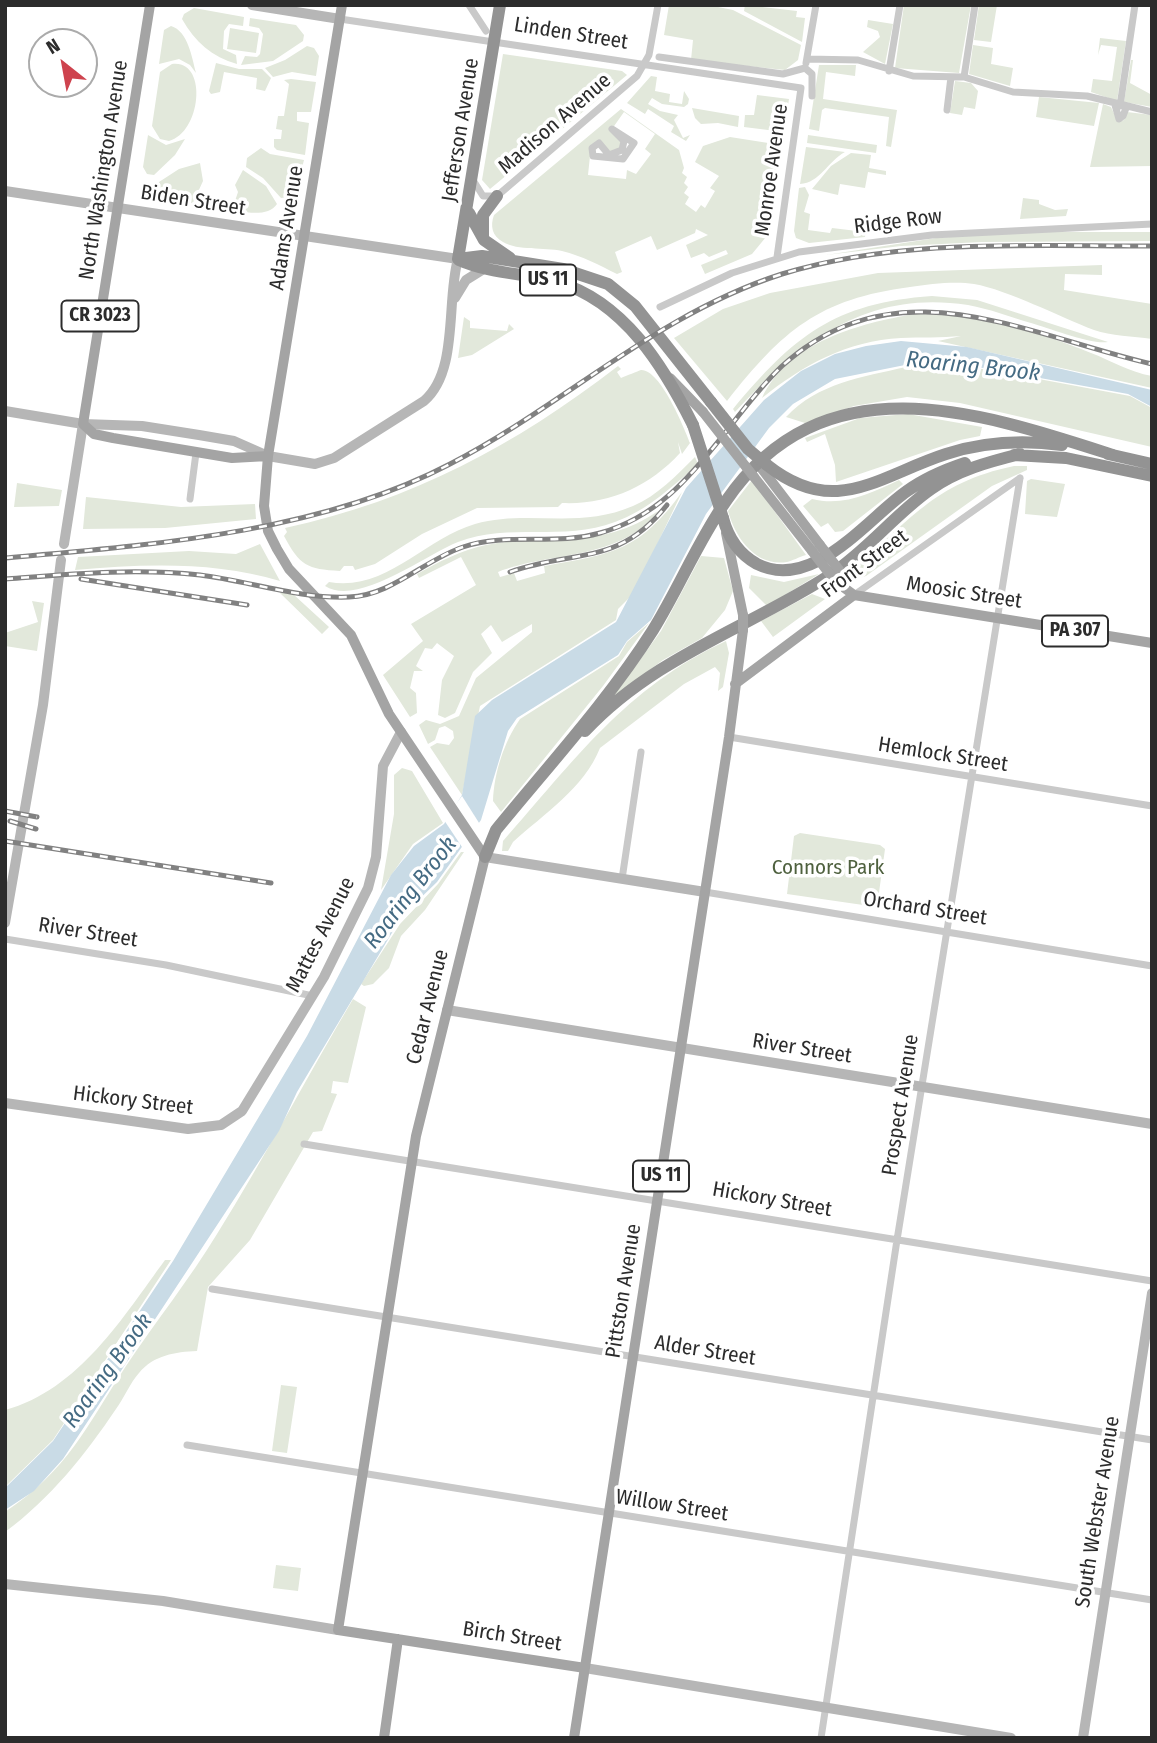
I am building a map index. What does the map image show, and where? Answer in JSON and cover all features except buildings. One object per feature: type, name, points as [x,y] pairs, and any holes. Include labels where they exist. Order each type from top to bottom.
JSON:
[{"type":"highway","name":"Jefferson Avenue","points":[[458,259],[473,179],[490,36],[500,5]]},
{"type":"highway","points":[[484,240],[481,221],[497,196]]},
{"type":"highway","name":"US 11","points":[[468,210],[484,240],[515,261],[587,275],[618,291],[642,314],[707,407],[748,449],[761,471]]},
{"type":"highway","points":[[458,259],[482,256],[515,261]]},
{"type":"highway","name":"US 11","points":[[458,259],[482,270],[548,280],[592,296],[622,319],[661,368],[693,425],[724,522]]},
{"type":"highway","points":[[485,857],[496,830],[642,647],[726,500],[763,460],[794,437],[852,414],[886,407],[915,407],[959,413],[1043,433],[1113,455]]},
{"type":"highway","points":[[761,471],[830,493],[876,483],[948,453],[995,444],[1053,444],[1152,464]]},
{"type":"highway","points":[[724,522],[739,550],[758,564],[775,570],[800,568],[833,550],[927,478],[978,459],[1020,454],[1066,458],[1152,477]]},
{"type":"highway","points":[[485,857],[583,734],[634,686],[699,645],[832,574],[942,482],[974,467],[1020,454]]},
{"type":"main road","name":"North Washington Avenue","points":[[83,424],[150,5]]},
{"type":"main road","name":"Adams Avenue","points":[[268,456],[306,236],[335,19],[342,5]]},
{"type":"main road","name":"PA 307","points":[[661,368],[707,407],[761,471],[816,548],[854,595]]},
{"type":"main road","points":[[83,424],[94,434],[113,438],[233,458],[268,456],[264,506],[268,531],[283,560],[351,635],[371,680],[401,732],[485,857]]},
{"type":"main road","name":"US 11","points":[[724,522],[743,615],[735,684]]},
{"type":"main road","name":"Moosic Street","points":[[854,595],[1152,643]]},
{"type":"main road","name":"Front Street","points":[[735,684],[854,595]]},
{"type":"main road","name":"Pittston Avenue","points":[[574,1738],[735,684]]},
{"type":"main road","name":"Cedar Avenue","points":[[338,1630],[411,1161],[485,857]]},
{"type":"main road","name":"Birch Street","points":[[338,1630],[585,1668]]},
{"type":"main road","points":[[384,1738],[398,1639]]},
{"type":"street","name":"Linden Street","points":[[252,5],[335,19],[490,36],[646,65],[801,88]]},
{"type":"street","points":[[469,5],[490,36]]},
{"type":"street","points":[[646,65],[657,5]]},
{"type":"street","points":[[805,68],[816,5]]},
{"type":"street","points":[[889,71],[900,5]]},
{"type":"street","points":[[964,77],[975,5]]},
{"type":"street","points":[[1120,106],[1135,5]]},
{"type":"street","points":[[1130,38],[1141,40]]},
{"type":"street","points":[[659,57],[783,74],[805,68]]},
{"type":"street","points":[[807,59],[858,60],[913,76],[964,77],[1013,92],[1087,96],[1152,112]]},
{"type":"street","name":"Madison Avenue","points":[[473,179],[483,196],[497,196],[637,76],[646,65]]},
{"type":"street","points":[[805,68],[812,75],[812,96]]},
{"type":"street","points":[[947,110],[951,77]]},
{"type":"street","name":"Monroe Avenue","points":[[777,257],[801,88]]},
{"type":"street","points":[[612,129],[634,143],[623,159],[593,156],[592,148],[599,143],[609,155],[622,150],[624,141],[612,129]]},
{"type":"street","name":"Biden Street","points":[[5,191],[458,259]]},
{"type":"street","name":"Ridge Row","points":[[660,307],[693,289],[777,257],[932,234],[1152,224]]},
{"type":"street","points":[[5,411],[83,424],[142,426],[234,441],[268,456],[308,463],[328,461],[424,401],[440,381],[458,259]]},
{"type":"street","points":[[453,302],[462,284],[482,270]]},
{"type":"street","points":[[64,544],[83,424]]},
{"type":"street","points":[[190,499],[196,453]]},
{"type":"street","name":"Front Street","points":[[854,595],[1020,478]]},
{"type":"street","name":"Prospect Avenue","points":[[821,1738],[921,1088],[1020,478]]},
{"type":"street","points":[[5,923],[43,705],[61,560]]},
{"type":"street","name":"Mattes Avenue","points":[[248,1103],[313,996],[371,878],[383,766],[401,732]]},
{"type":"street","name":"Hemlock Street","points":[[729,737],[1152,806]]},
{"type":"street","points":[[622,879],[641,752]]},
{"type":"street","name":"Orchard Street","points":[[485,857],[1152,966]]},
{"type":"street","name":"River Street","points":[[5,939],[166,965],[313,996]]},
{"type":"street","name":"River Street","points":[[447,1010],[1152,1125]]},
{"type":"street","name":"Hickory Street","points":[[5,1103],[202,1129],[228,1122],[248,1103]]},
{"type":"street","name":"Hickory Street","points":[[304,1144],[1152,1281]]},
{"type":"street","name":"Alder Street","points":[[212,1289],[1152,1440]]},
{"type":"street","name":"South Webster Avenue","points":[[1083,1738],[1152,1293]]},
{"type":"street","name":"Willow Street","points":[[187,1445],[1152,1600]]},
{"type":"street","name":"Birch Street","points":[[5,1584],[163,1601],[338,1630]]},
{"type":"street","name":"Birch Street","points":[[585,1668],[1011,1738]]},
{"type":"green space","points":[[669,5],[708,5],[733,10],[801,45],[798,60],[785,70],[691,60],[693,40],[664,35]]},
{"type":"green space","points":[[745,5],[797,11],[796,17],[805,18],[802,42],[744,11]]},
{"type":"green space","points":[[904,5],[971,5],[959,73],[895,68]]},
{"type":"green space","points":[[979,5],[997,5],[991,42],[974,40]]},
{"type":"green space","points":[[194,8],[244,17],[243,26],[229,24],[224,31],[223,49],[236,55],[237,64],[212,53],[193,35],[182,19],[184,14]]},
{"type":"green space","points":[[250,18],[296,25],[304,35],[303,41],[273,61],[241,65],[245,56],[257,57],[260,54],[263,34],[259,28],[249,26]]},
{"type":"green space","points":[[868,20],[893,24],[885,64],[863,52],[880,37],[878,31],[867,27]]},
{"type":"green space","points":[[171,26],[182,33],[196,73],[190,65],[179,59],[159,64],[164,30]]},
{"type":"green space","points":[[230,28],[259,33],[256,53],[227,49]]},
{"type":"green space","points":[[1100,38],[1126,41],[1117,101],[1091,92],[1093,79],[1112,81],[1117,47],[1101,45],[1098,55]]},
{"type":"green space","points":[[973,45],[993,48],[991,64],[1013,68],[1010,86],[969,74]]},
{"type":"green space","points":[[307,46],[314,48],[319,56],[316,76],[292,72],[273,77],[265,68],[285,60]]},
{"type":"green space","points":[[503,54],[622,71],[627,75],[490,189],[482,180]]},
{"type":"green space","points":[[1131,60],[1130,83],[1152,95],[1152,107],[1124,102]]},
{"type":"green space","points":[[216,63],[239,69],[262,69],[271,78],[265,91],[256,89],[257,78],[224,72],[220,92],[211,94],[209,91]]},
{"type":"green space","points":[[172,64],[184,66],[191,73],[196,84],[196,97],[188,124],[180,135],[169,141],[160,139],[152,126],[160,72]]},
{"type":"green space","points":[[819,65],[856,65],[855,76],[826,72],[823,99],[897,110],[891,147],[886,146],[889,117],[825,108],[822,110],[819,131],[809,129]]},
{"type":"green space","points":[[651,76],[657,77],[655,91],[670,94],[669,102],[682,104],[684,91],[689,99],[684,107],[662,104],[652,98],[648,104],[660,111],[678,115],[674,120],[683,138],[690,135],[686,141],[671,132],[674,126],[648,109],[645,114],[627,103]]},
{"type":"green space","points":[[284,80],[316,82],[311,112],[297,112],[297,121],[309,123],[305,155],[277,150],[274,147],[274,139],[281,139],[282,130],[276,129],[278,116],[284,116],[289,84]]},
{"type":"green space","points":[[955,81],[971,83],[978,91],[975,109],[964,107],[962,115],[950,113]]},
{"type":"green space","points":[[757,95],[789,99],[784,132],[744,127],[745,115],[754,115]]},
{"type":"green space","points":[[1039,97],[1099,103],[1094,126],[1036,117]]},
{"type":"green space","points":[[1103,104],[1111,107],[1118,122],[1124,120],[1127,112],[1152,115],[1152,166],[1090,167]]},
{"type":"green space","points":[[692,108],[739,116],[738,127],[718,123],[701,124],[695,118]]},
{"type":"green space","points":[[621,109],[679,150],[684,168],[682,173],[687,177],[684,183],[688,187],[684,193],[689,197],[685,204],[696,212],[701,205],[705,208],[715,191],[710,188],[719,176],[695,162],[703,146],[730,137],[781,145],[766,237],[752,254],[705,274],[701,265],[728,254],[726,250],[709,257],[704,253],[691,258],[686,245],[708,235],[696,229],[695,233],[657,250],[651,236],[615,252],[622,272],[617,274],[569,253],[509,245],[496,237],[492,223],[494,215]],"holes":[[[624,112],[655,134],[645,149],[651,154],[636,174],[627,170],[626,179],[588,175],[590,156],[601,144],[615,155],[624,141],[612,129]]]},
{"type":"green space","points":[[148,135],[166,145],[185,139],[175,155],[154,175],[147,174],[143,167]]},
{"type":"green space","points":[[808,135],[877,145],[876,153],[807,143]]},
{"type":"green space","points":[[806,147],[845,152],[819,176],[800,184]]},
{"type":"green space","points":[[261,148],[270,154],[304,160],[297,187],[300,189],[289,197],[281,198],[263,178],[246,167],[247,158]]},
{"type":"green space","points":[[851,153],[871,155],[869,168],[886,171],[886,175],[868,172],[865,188],[840,184],[838,195],[812,189],[831,166]]},
{"type":"green space","points":[[200,163],[203,181],[198,192],[210,206],[172,200],[172,197],[162,198],[157,190],[159,182],[179,169]]},
{"type":"green space","points":[[243,170],[266,186],[277,204],[272,209],[252,213],[220,208],[235,201],[238,192],[235,185]]},
{"type":"green space","points":[[805,187],[809,195],[804,212],[810,214],[808,230],[830,233],[832,228],[857,231],[858,228],[865,228],[864,218],[867,223],[865,237],[809,243],[796,238],[794,231],[799,188]]},
{"type":"green space","points":[[1023,198],[1039,200],[1039,204],[1055,210],[1068,209],[1066,216],[1020,219]]},
{"type":"green space","points":[[1023,232],[1152,232],[1152,241],[982,242],[901,246],[826,255],[936,238]]},
{"type":"green space","points":[[1102,265],[1102,275],[1065,274],[1064,290],[1152,304],[1152,339],[1094,330],[988,287],[951,283],[910,287],[851,300],[805,322],[766,355],[727,401],[674,338],[723,309],[770,293],[878,273]]},
{"type":"green space","points":[[932,296],[977,300],[1108,342],[1081,339],[968,305],[932,302],[898,305],[867,313],[838,326],[811,343],[735,412],[733,409],[776,362],[819,328],[868,306]]},
{"type":"green space","points":[[915,314],[982,320],[1049,337],[1152,376],[1152,388],[938,341],[961,336],[901,338],[862,344],[810,365],[762,398],[774,379],[807,349],[849,330]]},
{"type":"green space","points":[[464,317],[470,321],[470,328],[507,331],[509,324],[514,329],[472,355],[458,358]]},
{"type":"green space","points":[[618,366],[621,369],[617,372],[621,378],[641,370],[656,379],[670,400],[690,443],[682,454],[678,442],[680,453],[668,465],[627,492],[595,501],[562,503],[558,507],[477,508],[422,534],[375,564],[355,570],[353,566],[344,566],[340,571],[312,567],[300,560],[284,536],[287,532],[285,528],[376,502],[461,467],[540,421]]},
{"type":"green space","points":[[906,367],[985,369],[1130,396],[1152,408],[1152,447],[960,403],[907,397],[854,406],[805,423],[786,417],[812,396],[826,389],[857,378]]},
{"type":"green space","points":[[908,414],[982,427],[980,436],[960,440],[836,482],[835,465],[825,434],[807,442],[805,438],[860,418]]},
{"type":"green space","points":[[695,457],[698,464],[669,489],[638,511],[615,522],[576,531],[477,536],[444,548],[373,585],[339,591],[325,586],[329,582],[350,583],[387,572],[456,531],[475,524],[514,518],[573,518],[613,513],[642,502],[674,478]]},
{"type":"green space","points":[[1014,466],[1027,466],[1027,470],[992,486],[866,576],[860,578],[850,570],[907,520],[942,494],[986,473]]},
{"type":"green space","points":[[1031,479],[1065,484],[1057,517],[1025,514],[1027,481]]},
{"type":"green space","points":[[752,480],[806,555],[787,562],[765,560],[741,540],[728,511]]},
{"type":"green space","points":[[899,480],[903,484],[843,531],[835,532],[828,523],[821,527],[803,506],[812,499],[846,500]]},
{"type":"green space","points":[[17,483],[62,490],[59,506],[14,507]]},
{"type":"green space","points":[[682,492],[634,593],[618,609],[616,620],[480,706],[462,795],[430,747],[437,743],[449,745],[454,738],[453,731],[445,726],[439,728],[435,740],[428,744],[419,725],[426,720],[440,724],[459,716],[476,678],[532,632],[532,624],[502,642],[491,625],[481,634],[492,653],[473,672],[455,713],[445,718],[438,715],[442,680],[454,656],[437,643],[432,649],[425,648],[416,666],[423,671],[414,671],[410,688],[416,693],[417,713],[410,717],[383,675],[423,641],[411,624],[476,585],[461,557],[419,578],[417,574],[477,547],[616,532],[658,511],[642,527],[605,547],[498,572],[500,577],[514,573],[517,581],[545,573],[544,566],[589,558],[623,547],[652,527]]},
{"type":"green space","points":[[86,497],[181,507],[255,504],[256,519],[165,528],[83,529]]},
{"type":"green space","points":[[260,544],[280,581],[204,567],[126,566],[75,570],[78,557],[189,551],[236,554]]},
{"type":"green space","points":[[701,556],[724,558],[733,591],[725,610],[702,638],[663,660],[612,698],[661,631]]},
{"type":"green space","points":[[819,574],[767,606],[749,588],[751,575],[784,582]]},
{"type":"green space","points":[[282,591],[293,594],[329,627],[322,634],[280,593]]},
{"type":"green space","points":[[812,594],[825,599],[773,637],[761,621]]},
{"type":"green space","points":[[32,601],[44,603],[37,651],[5,646],[5,633],[38,622]]},
{"type":"green space","points":[[649,623],[603,686],[501,812],[493,801],[495,780],[505,748],[520,719],[619,656],[627,642]]},
{"type":"green space","points":[[726,641],[729,653],[723,687],[718,691],[720,673],[715,667],[684,684],[600,748],[574,788],[513,842],[508,851],[502,851],[503,841],[603,729],[659,681],[690,660]]},
{"type":"green space","points":[[402,768],[412,771],[443,823],[413,844],[381,890],[394,814],[394,775]]},
{"type":"green space","name":"Connors Park","points":[[800,833],[880,845],[885,849],[877,907],[787,894],[794,836]]},
{"type":"green space","points":[[461,852],[464,852],[425,910],[401,936],[389,968],[373,984],[361,984],[400,924],[438,884]]},
{"type":"green space","points":[[353,999],[366,1007],[348,1083],[333,1081],[331,1093],[337,1094],[322,1131],[313,1132],[250,1240],[208,1287],[197,1351],[165,1356],[145,1367],[66,1475],[37,1505],[5,1532],[5,1512],[45,1480],[74,1446],[206,1251]]},
{"type":"green space","points":[[165,1260],[171,1260],[53,1440],[5,1487],[5,1410],[31,1400],[77,1369],[115,1327]]},
{"type":"green space","points":[[281,1385],[297,1387],[287,1453],[272,1451]]},
{"type":"green space","points":[[276,1565],[301,1568],[298,1591],[273,1588]]},
{"type":"water","name":"Roaring Brook","points":[[901,341],[967,347],[1152,390],[1152,407],[1128,394],[985,368],[905,365],[835,379],[793,404],[769,428],[706,514],[651,620],[627,641],[618,655],[517,718],[508,731],[481,820],[437,882],[402,916],[297,1092],[279,1131],[63,1459],[34,1491],[5,1510],[5,1488],[53,1441],[173,1261],[307,1036],[391,875],[414,846],[444,824],[462,795],[475,716],[492,700],[616,622],[686,488],[764,400],[801,371],[835,354]]},
{"type":"pier","points":[[462,796],[481,826],[464,850],[444,820]]},
{"type":"railway","points":[[5,558],[118,548],[233,532],[346,506],[399,487],[492,441],[693,312],[782,274],[826,262],[872,254],[965,246],[1152,246]]},
{"type":"railway","points":[[5,579],[102,572],[175,573],[312,595],[349,597],[379,591],[463,547],[497,540],[566,539],[600,533],[639,517],[671,494],[699,465],[759,390],[782,366],[826,335],[870,318],[916,312],[962,315],[1009,324],[1152,364]]},
{"type":"railway","points":[[510,572],[613,547],[649,525],[667,505]]},
{"type":"railway","points":[[81,579],[247,605]]},
{"type":"railway","points":[[5,811],[37,817]]},
{"type":"railway","points":[[10,821],[36,829]]},
{"type":"railway","points":[[5,841],[271,883]]}]
